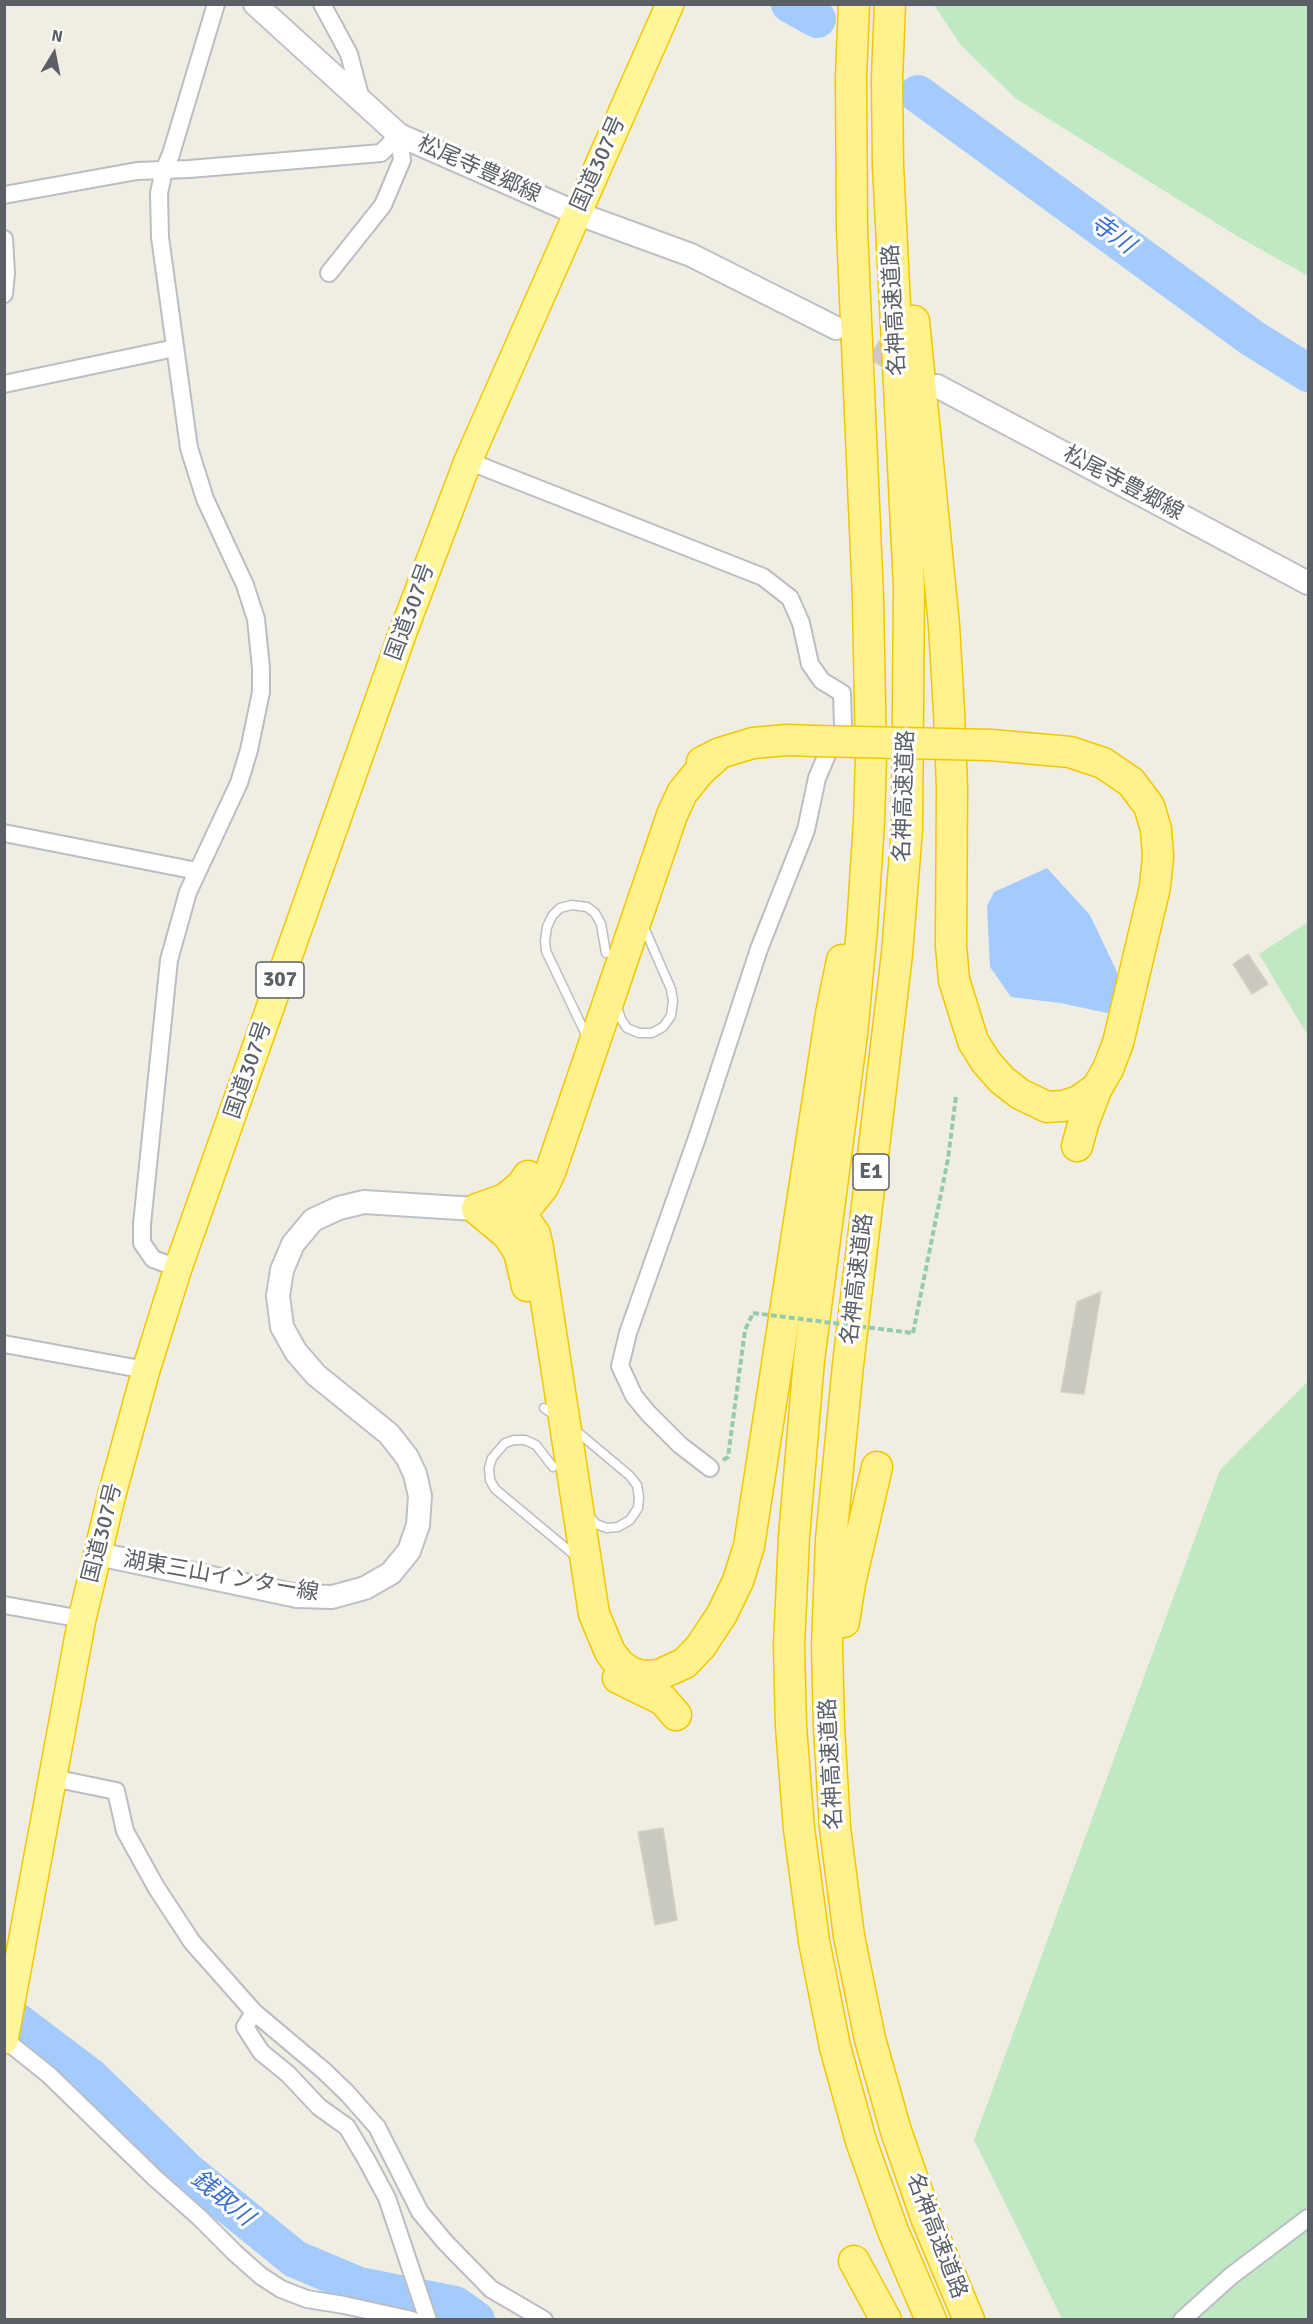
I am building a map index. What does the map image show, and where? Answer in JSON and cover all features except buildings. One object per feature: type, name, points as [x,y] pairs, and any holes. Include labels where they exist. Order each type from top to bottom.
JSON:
[{"type":"highway","name":"国道307号","points":[[5,2036],[82,1619],[146,1370],[178,1268],[403,632],[468,461],[670,4]]},
{"type":"highway","name":"名神高速道路","points":[[854,4],[851,77],[852,228],[868,598],[871,757],[869,822],[852,1034],[809,1360],[796,1502],[789,1646],[791,1726],[799,1829],[814,1941],[835,2047],[861,2141],[893,2231],[931,2319]]},
{"type":"highway","name":"名神高速道路","points":[[890,4],[887,79],[888,165],[909,586],[907,829],[897,954],[848,1365],[831,1540],[827,1647],[829,1727],[835,1828],[849,1936],[870,2038],[896,2132],[927,2220],[969,2319]]},
{"type":"highway","points":[[888,165],[916,339],[944,625],[951,776],[951,946],[954,980],[977,1048],[991,1068],[1020,1094],[1047,1107],[1063,1106],[1078,1101],[1097,1088]]},
{"type":"highway","points":[[869,822],[831,1014],[749,1546],[738,1581],[722,1614],[701,1646],[685,1663],[659,1675],[643,1676],[630,1672],[619,1664],[610,1652],[594,1614],[575,1556],[553,1467],[554,1415],[538,1248],[535,1234],[516,1211],[530,1203],[543,1188],[551,1170],[606,953],[642,844],[666,794],[675,782],[693,766],[720,753],[753,743],[787,740],[991,745],[1070,752],[1103,763],[1131,782],[1149,806],[1156,829],[1158,856],[1155,887],[1118,1043],[1083,1121],[1077,1146]]},
{"type":"highway","points":[[477,1209],[505,1199],[522,1185],[534,1165],[586,1037],[612,989],[634,905],[672,815],[682,793],[699,772],[720,753]]},
{"type":"highway","points":[[477,1209],[508,1235],[519,1252],[525,1276],[554,1415],[576,1501],[575,1614],[582,1635],[602,1665],[615,1676],[663,1700],[676,1715]]},
{"type":"highway","points":[[829,1727],[850,1583],[877,1467]]},
{"type":"highway","points":[[854,2261],[886,2319]]},
{"type":"main road","name":"松尾寺豊郷線","points":[[255,4],[399,135],[576,213],[691,255],[836,328]]},
{"type":"main road","name":"松尾寺豊郷線","points":[[937,386],[1308,583]]},
{"type":"main road","name":"湖東三山インター線","points":[[98,1554],[297,1596],[332,1597],[365,1588],[391,1573],[409,1551],[418,1525],[420,1496],[415,1474],[407,1457],[389,1434],[316,1375],[296,1352],[282,1327],[278,1296],[282,1270],[293,1244],[314,1220],[339,1208],[364,1202],[516,1211]]},
{"type":"street","points":[[178,1268],[153,1259],[142,1243],[142,1224],[169,960],[188,892],[226,814],[242,772],[261,692],[256,619],[245,585],[205,499],[189,448],[160,237],[159,193],[164,170],[171,154],[216,4]]},
{"type":"street","points":[[322,4],[350,54],[362,103]]},
{"type":"street","points":[[4,195],[137,171],[381,153],[399,135]]},
{"type":"street","points":[[329,273],[383,205],[402,160],[399,135]]},
{"type":"street","points":[[4,239],[6,273],[4,294]]},
{"type":"street","points":[[4,384],[175,348]]},
{"type":"street","points":[[468,461],[763,577],[790,598],[801,623],[810,664],[822,681],[842,693],[843,728],[829,750],[818,778],[806,830],[759,949],[698,1135],[628,1334],[620,1366],[634,1396],[648,1413],[680,1445],[710,1468]]},
{"type":"street","points":[[4,833],[197,871]]},
{"type":"street","points":[[4,1344],[146,1370]]},
{"type":"street","points":[[4,1605],[82,1619]]},
{"type":"street","points":[[53,1778],[116,1791],[125,1831],[156,1887],[192,1942],[254,2012],[323,2070],[377,2127],[420,2212],[445,2242],[491,2289],[544,2319]]},
{"type":"street","points":[[254,2012],[245,2027],[261,2052],[288,2074],[319,2107],[347,2127],[366,2159],[387,2198],[428,2319]]},
{"type":"street","points":[[5,2036],[49,2074],[155,2178],[200,2217],[234,2253],[261,2276],[281,2289],[307,2299],[412,2319]]},
{"type":"street","points":[[1182,2319],[1232,2276],[1308,2218]]},
{"type":"lane","points":[[586,1037],[546,951],[547,927],[552,916],[560,908],[572,905],[587,907],[595,913],[601,924],[606,953]]},
{"type":"lane","points":[[612,989],[621,1019],[627,1028],[639,1033],[652,1033],[663,1027],[671,1016],[673,1001],[670,989],[634,905]]},
{"type":"lane","points":[[554,1415],[630,1476],[637,1485],[639,1497],[638,1508],[630,1520],[618,1527],[607,1528],[596,1524],[576,1501]]},
{"type":"lane","points":[[553,1467],[536,1445],[525,1440],[514,1440],[506,1443],[492,1458],[489,1468],[490,1480],[495,1490],[575,1556]]},
{"type":"path","points":[[710,1468],[728,1457],[745,1330],[753,1313],[913,1333],[948,1159],[956,1096]]},
{"type":"green space","points":[[934,5],[1308,5],[1308,276],[1237,236],[1015,98],[960,44]]},
{"type":"green space","points":[[1308,922],[1308,1036],[1259,954]]},
{"type":"green space","points":[[1308,1381],[1308,2319],[1062,2319],[974,2140],[1220,1470]]},
{"type":"water","points":[[1047,868],[1090,915],[1117,972],[1123,1001],[1107,1013],[1060,1003],[1011,997],[990,967],[987,906],[994,892]]},
{"type":"waterway","name":"寺川","points":[[790,4],[817,19]]},
{"type":"waterway","name":"寺川","points":[[918,94],[1252,338],[1308,373]]},
{"type":"waterway","name":"銭取川","points":[[4,2012],[90,2077],[188,2172],[295,2259],[359,2286],[455,2305],[476,2320]]},
{"type":"tunnel","points":[[845,333],[908,369]]}]
